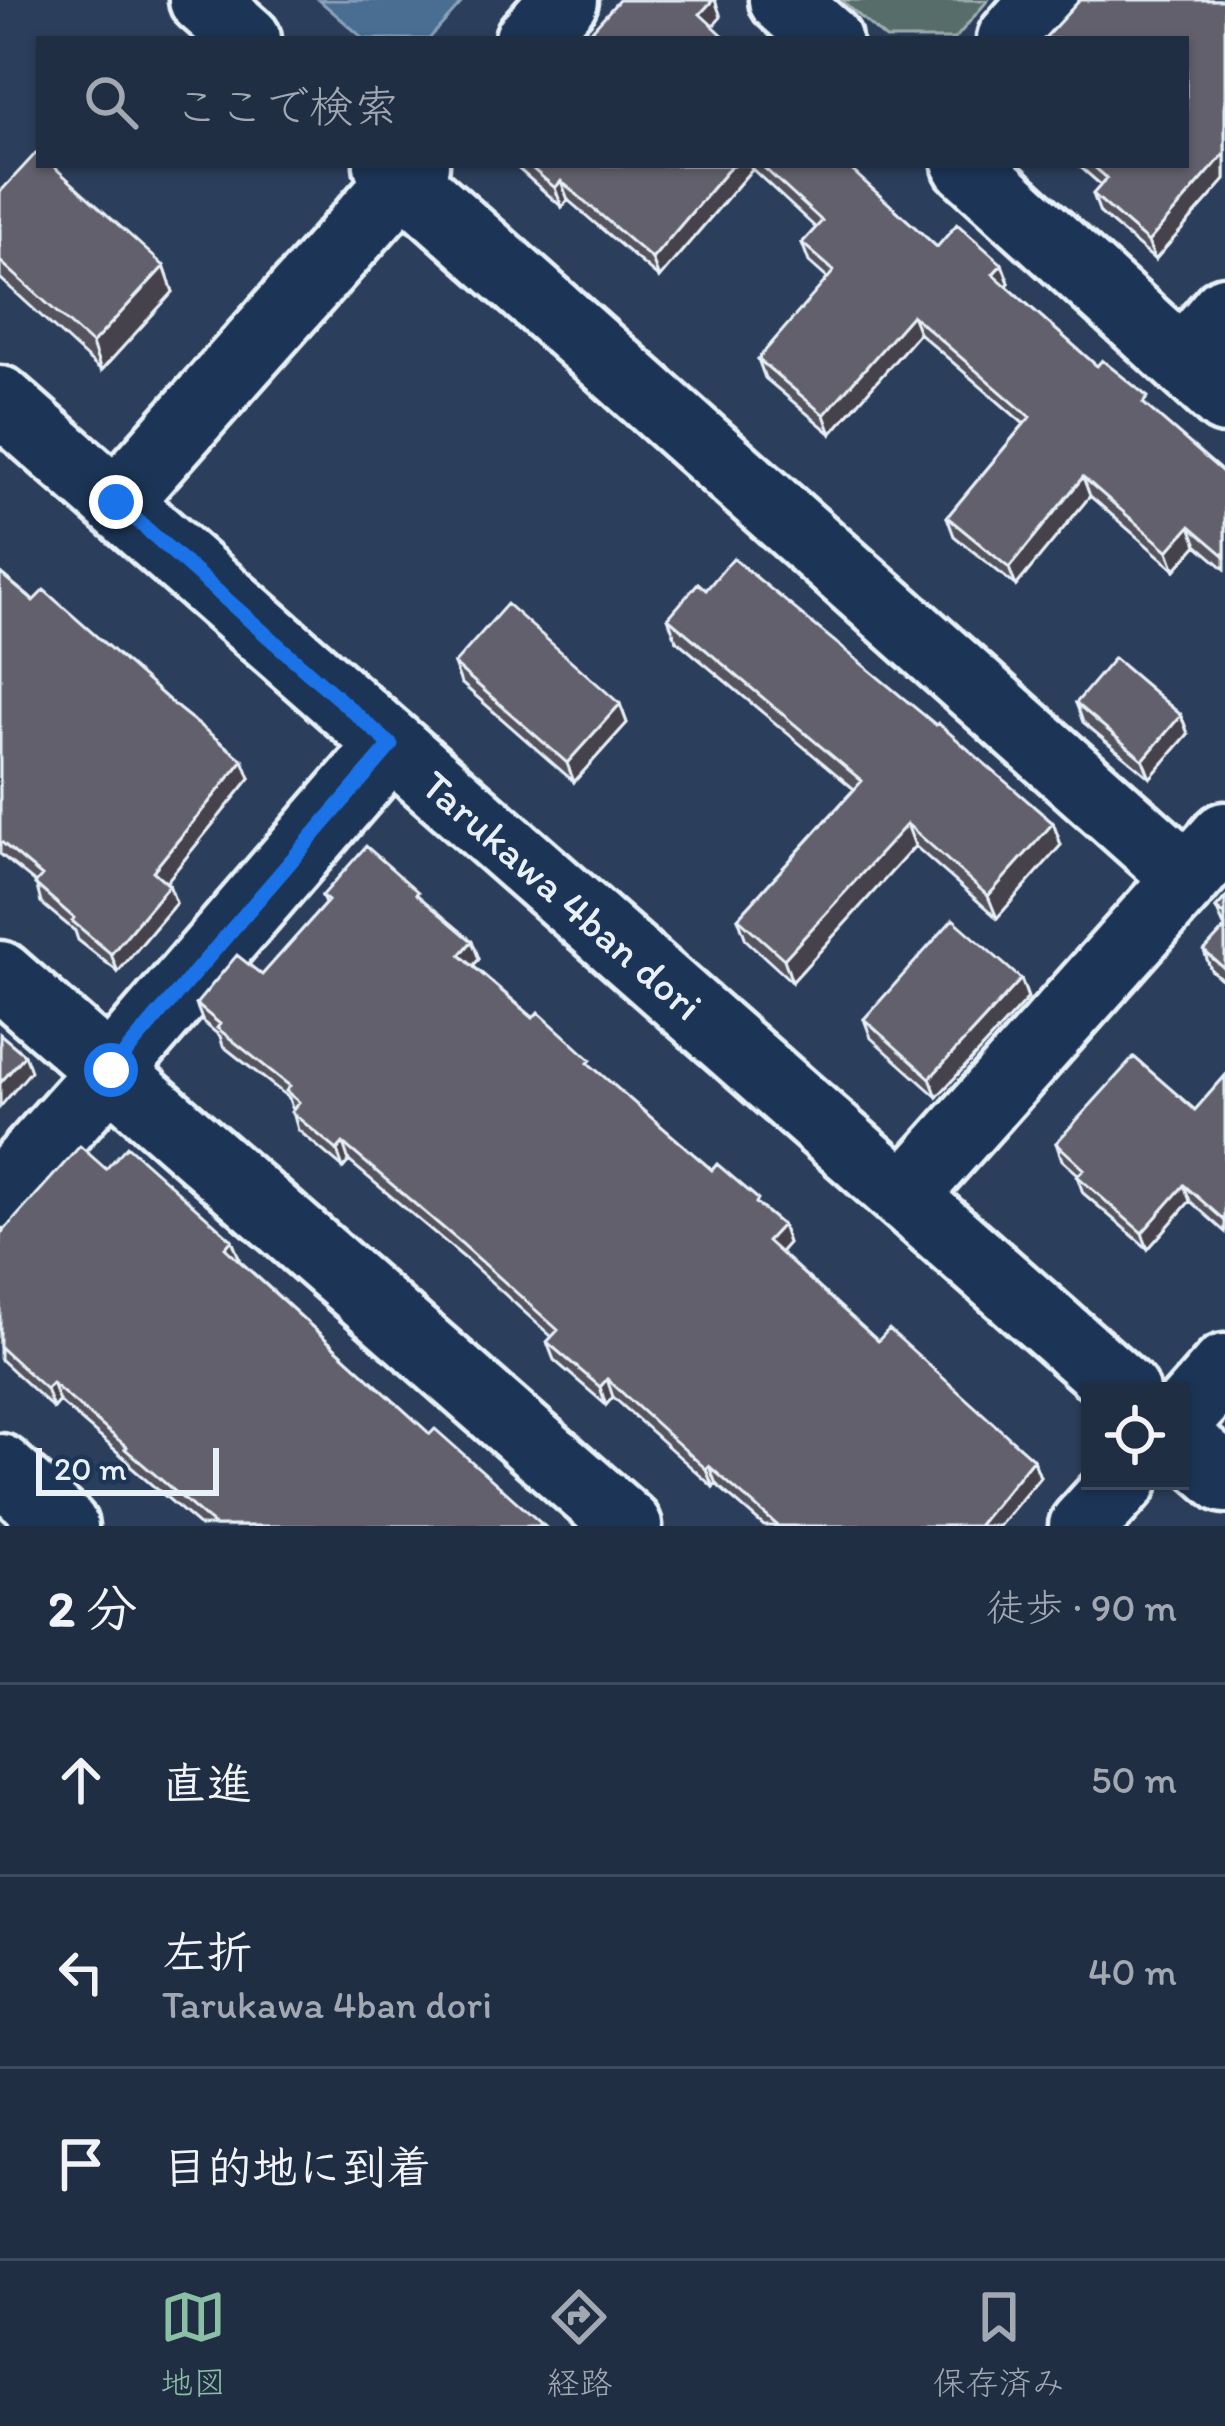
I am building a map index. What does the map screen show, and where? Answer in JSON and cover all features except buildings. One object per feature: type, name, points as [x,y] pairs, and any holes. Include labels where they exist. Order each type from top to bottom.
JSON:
[{"type":"street","points":[[203,0],[244,36]]},
{"type":"street","points":[[532,36],[564,0]]},
{"type":"street","points":[[783,0],[824,36]]},
{"type":"street","points":[[1014,36],[1045,0]]},
{"type":"street","points":[[971,168],[1203,381],[1225,310]]},
{"type":"street","points":[[116,502],[402,170],[1206,857],[904,1196]]},
{"type":"street","name":"Tarukawa 4ban dori","points":[[0,400],[1115,1382]]},
{"type":"street","points":[[0,1194],[391,745]]},
{"type":"street","points":[[0,975],[628,1526]]},
{"type":"street","points":[[1189,1409],[1225,1368]]},
{"type":"street","points":[[1189,1448],[1225,1479]]},
{"type":"street","points":[[0,1468],[64,1526]]},
{"type":"street","points":[[1083,1526],[1116,1490]]},
{"type":"green space","points":[[841,0],[988,0],[958,36],[883,36]]},
{"type":"water","points":[[319,0],[464,0],[432,36],[361,36]]},
{"type":"route","points":[[111,1070],[391,745],[116,502]]}]
